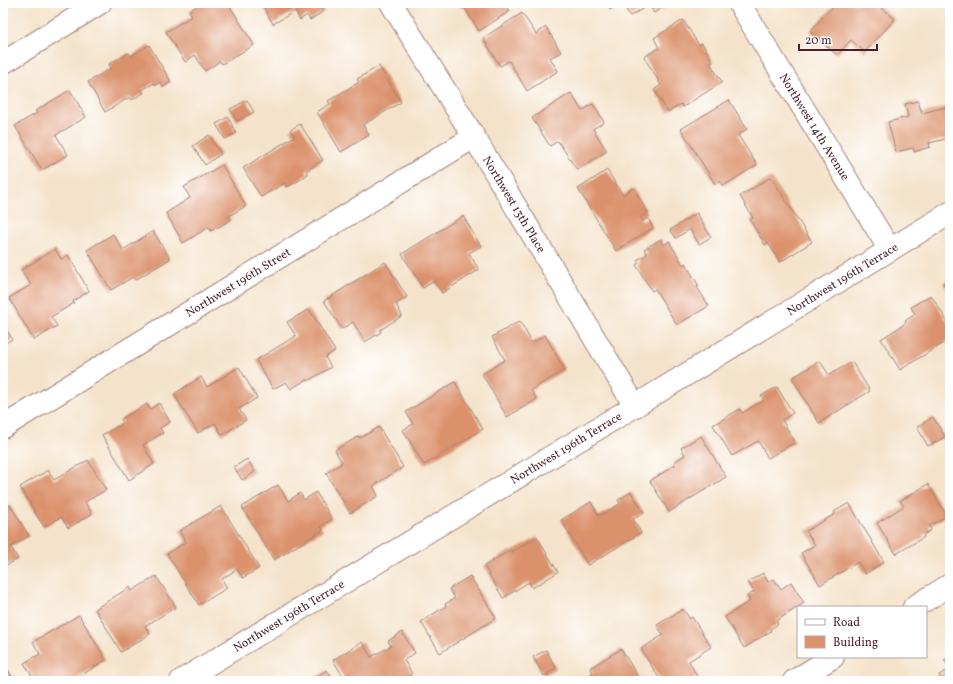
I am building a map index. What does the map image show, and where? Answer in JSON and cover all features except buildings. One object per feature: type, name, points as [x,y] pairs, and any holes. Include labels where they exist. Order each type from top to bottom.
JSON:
[{"type":"street","points":[[3,63],[100,3]]},
{"type":"street","name":"Northwest 13th Place","points":[[391,3],[474,137],[635,406]]},
{"type":"street","name":"Northwest 14th Avenue","points":[[739,3],[890,250]]},
{"type":"street","name":"Northwest 196th Street","points":[[3,427],[474,137]]},
{"type":"street","name":"Northwest 196th Terrace","points":[[181,681],[950,213]]},
{"type":"street","points":[[916,606],[950,585]]},
{"type":"street","points":[[794,681],[831,658]]}]
